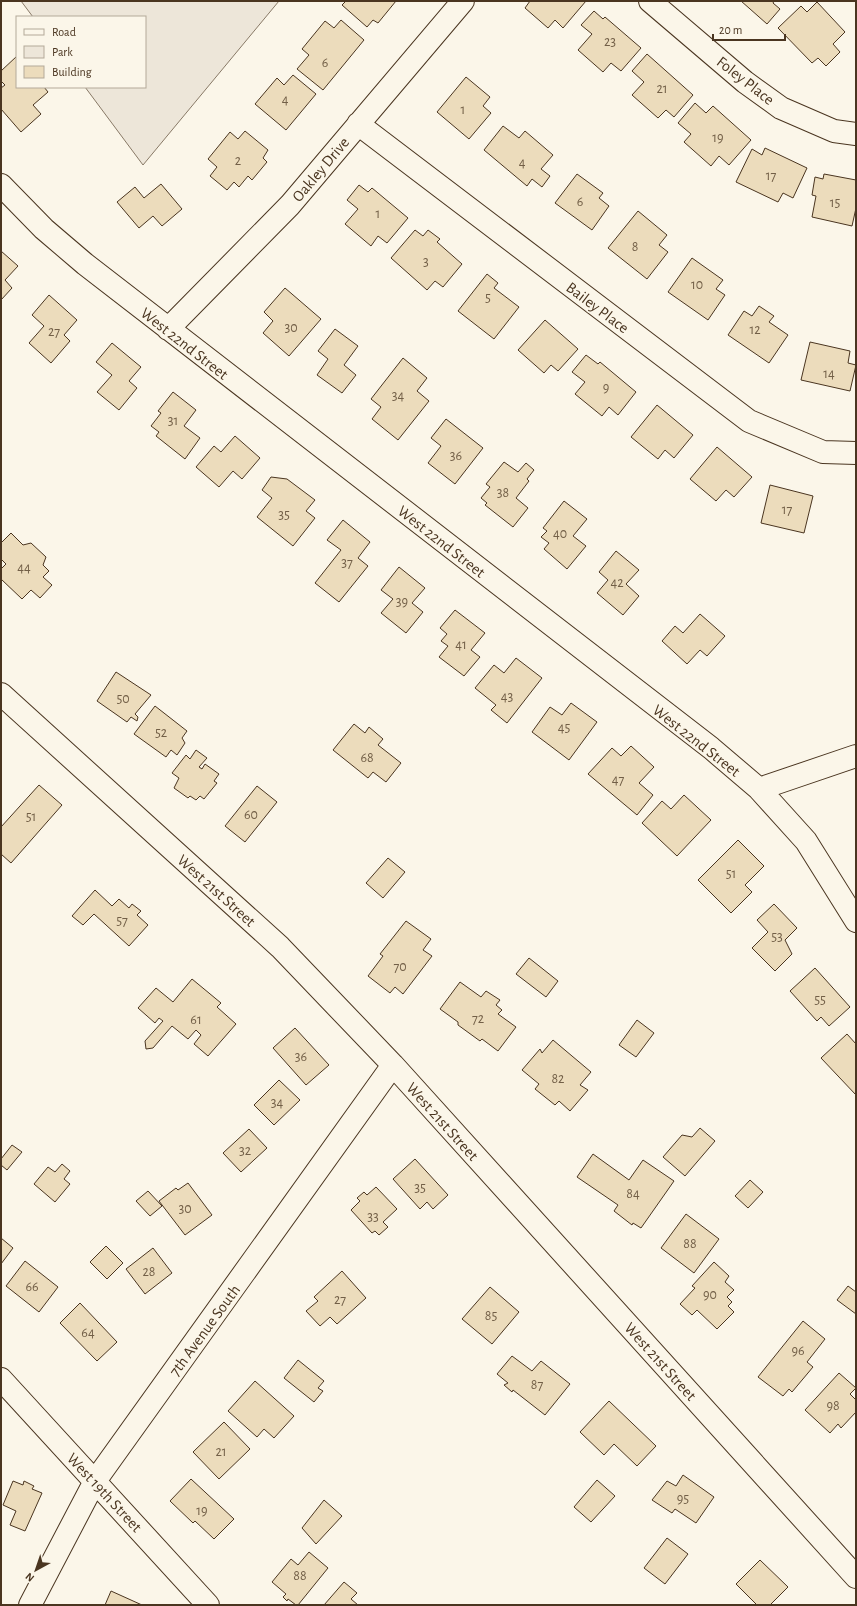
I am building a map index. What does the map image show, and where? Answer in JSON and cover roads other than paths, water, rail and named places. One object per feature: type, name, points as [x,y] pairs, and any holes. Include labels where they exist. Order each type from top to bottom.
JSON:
[{"type":"street","name":"Oakley Drive","points":[[168,329],[290,205],[463,1]]},
{"type":"street","name":"Foley Place","points":[[650,1],[745,82],[781,108],[834,131],[856,134]]},
{"type":"street","name":"Bailey Place","points":[[358,124],[749,421],[823,452],[856,453]]},
{"type":"street","name":"West 22nd Street","points":[[1,185],[44,229],[85,264],[711,748],[759,789],[806,841],[856,921]]},
{"type":"street","name":"West 21st Street","points":[[1,694],[280,947],[393,1065],[856,1577]]},
{"type":"street","points":[[759,789],[856,756]]},
{"type":"street","name":"7th Avenue South","points":[[30,1605],[95,1481],[393,1065]]},
{"type":"street","name":"West 19th Street","points":[[1,1380],[208,1605]]}]
